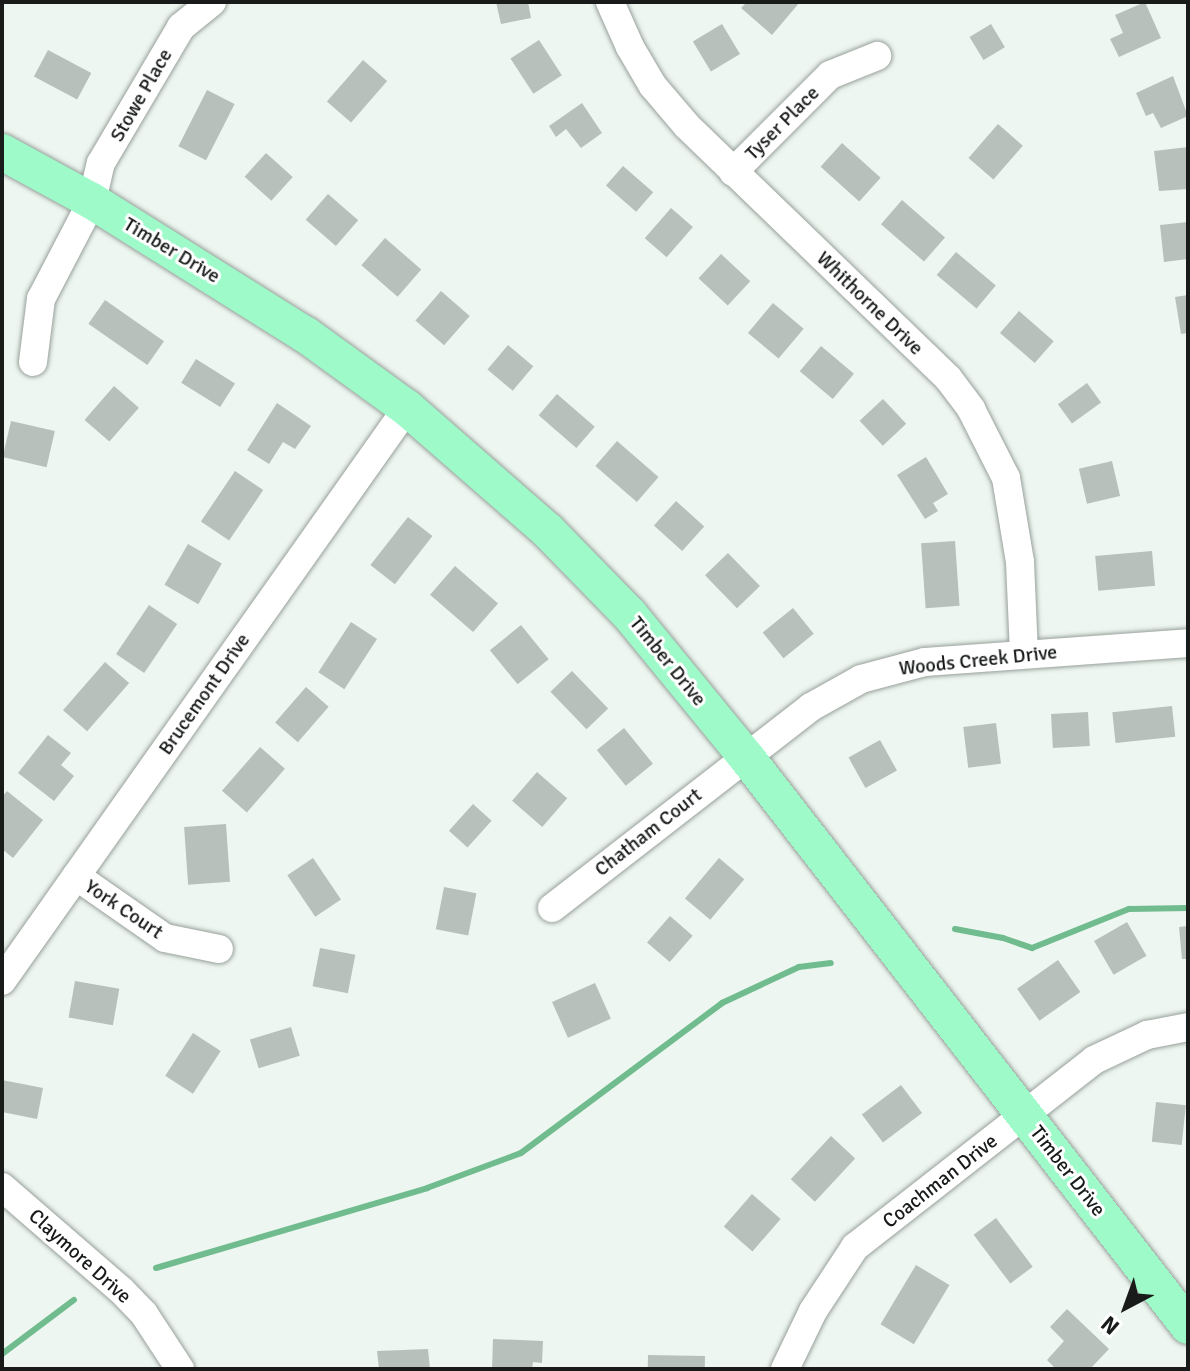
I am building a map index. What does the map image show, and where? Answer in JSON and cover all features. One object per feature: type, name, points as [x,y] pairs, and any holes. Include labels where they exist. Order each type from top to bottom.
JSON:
[{"type":"main road","name":"Timber Drive","points":[[2,152],[92,201],[259,303],[407,408],[527,512],[630,615],[747,758],[1188,1326]]},
{"type":"street","name":"Stowe Place","points":[[33,362],[41,299],[92,201],[101,163],[181,27],[212,2]]},
{"type":"street","name":"Whithorne Drive","points":[[610,2],[630,47],[653,86],[733,172],[948,378],[971,409],[1006,478],[1020,562],[1024,654]]},
{"type":"street","name":"Tyser Place","points":[[733,172],[830,75],[877,56]]},
{"type":"street","name":"Brucemont Drive","points":[[2,981],[407,408]]},
{"type":"street","name":"Woods Creek Drive","points":[[747,758],[811,707],[861,679],[925,662],[1188,643]]},
{"type":"street","name":"Chatham Court","points":[[552,908],[747,758]]},
{"type":"street","name":"York Court","points":[[76,876],[165,938],[219,949]]},
{"type":"street","name":"Coachman Drive","points":[[785,1369],[813,1311],[855,1247],[1094,1060],[1147,1035],[1188,1027]]},
{"type":"street","name":"Claymore Drive","points":[[2,1187],[121,1290],[144,1314],[180,1369]]},
{"type":"building","points":[[496,2],[528,2],[531,18],[501,24]]},
{"type":"building","points":[[747,2],[800,2],[772,35],[741,8]]},
{"type":"building","points":[[1145,2],[1161,38],[1119,57],[1110,39],[1123,33],[1115,15]]},
{"type":"building","points":[[722,24],[740,54],[711,72],[693,42]]},
{"type":"building","points":[[991,24],[1005,47],[983,60],[970,37]]},
{"type":"building","points":[[539,40],[562,75],[533,94],[510,59]]},
{"type":"building","points":[[48,50],[91,73],[77,99],[34,76]]},
{"type":"building","points":[[363,60],[387,81],[351,123],[327,102]]},
{"type":"building","points":[[1173,76],[1188,116],[1161,128],[1153,113],[1146,116],[1136,93]]},
{"type":"building","points":[[207,90],[235,104],[206,160],[178,146]]},
{"type":"building","points":[[582,103],[602,133],[581,148],[566,129],[556,137],[549,126]]},
{"type":"building","points":[[998,124],[1023,146],[993,180],[968,158]]},
{"type":"building","points":[[842,143],[881,178],[859,202],[821,167]]},
{"type":"building","points":[[1188,147],[1188,189],[1159,191],[1154,151]]},
{"type":"building","points":[[266,153],[293,177],[271,201],[245,177]]},
{"type":"building","points":[[623,166],[653,192],[636,212],[606,186]]},
{"type":"building","points":[[328,194],[358,220],[336,246],[306,220]]},
{"type":"building","points":[[902,200],[945,237],[924,262],[881,224]]},
{"type":"building","points":[[671,208],[693,227],[667,257],[645,238]]},
{"type":"building","points":[[1188,222],[1188,259],[1164,262],[1160,225]]},
{"type":"building","points":[[385,238],[421,269],[398,297],[361,265]]},
{"type":"building","points":[[956,252],[996,285],[977,308],[937,275]]},
{"type":"building","points":[[721,254],[750,281],[728,305],[698,278]]},
{"type":"building","points":[[441,291],[470,316],[444,345],[415,320]]},
{"type":"building","points":[[1188,295],[1188,333],[1181,334],[1175,297]]},
{"type":"building","points":[[105,300],[164,341],[147,365],[88,324]]},
{"type":"building","points":[[773,303],[804,329],[779,359],[748,333]]},
{"type":"building","points":[[1019,311],[1054,341],[1035,363],[1000,333]]},
{"type":"building","points":[[508,345],[533,366],[513,391],[487,370]]},
{"type":"building","points":[[821,346],[854,374],[833,399],[800,371]]},
{"type":"building","points":[[196,359],[235,383],[220,407],[181,383]]},
{"type":"building","points":[[1087,383],[1101,402],[1072,424],[1058,404]]},
{"type":"building","points":[[114,386],[139,408],[109,442],[84,420]]},
{"type":"building","points":[[557,394],[595,427],[576,448],[539,415]]},
{"type":"building","points":[[883,399],[906,424],[883,446],[860,421]]},
{"type":"building","points":[[277,403],[311,426],[295,449],[283,442],[269,464],[247,450]]},
{"type":"building","points":[[11,421],[55,431],[47,467],[3,457]]},
{"type":"building","points":[[617,441],[659,477],[637,502],[595,466]]},
{"type":"building","points":[[926,457],[948,494],[933,503],[938,511],[925,519],[897,475]]},
{"type":"building","points":[[1112,461],[1120,496],[1087,504],[1079,469]]},
{"type":"building","points":[[235,471],[263,490],[229,541],[201,522]]},
{"type":"building","points":[[676,501],[704,526],[682,551],[654,526]]},
{"type":"building","points":[[408,517],[432,536],[395,584],[370,565]]},
{"type":"building","points":[[955,541],[960,606],[926,608],[921,543]]},
{"type":"building","points":[[188,544],[222,564],[198,604],[164,585]]},
{"type":"building","points":[[1152,551],[1155,586],[1098,591],[1095,556]]},
{"type":"building","points":[[728,553],[760,586],[737,608],[705,575]]},
{"type":"building","points":[[455,566],[498,603],[473,632],[430,595]]},
{"type":"building","points":[[149,605],[177,624],[144,673],[116,654]]},
{"type":"building","points":[[793,608],[814,634],[783,658],[763,633]]},
{"type":"building","points":[[351,622],[377,639],[344,689],[318,672]]},
{"type":"building","points":[[521,625],[549,659],[518,684],[490,650]]},
{"type":"building","points":[[105,662],[129,683],[87,731],[63,710]]},
{"type":"building","points":[[572,671],[608,708],[587,729],[550,692]]},
{"type":"building","points":[[306,687],[329,707],[298,742],[275,722]]},
{"type":"building","points":[[1172,706],[1175,737],[1116,743],[1112,712]]},
{"type":"building","points":[[1088,712],[1090,746],[1053,748],[1051,714]]},
{"type":"building","points":[[996,723],[1001,764],[968,768],[963,727]]},
{"type":"building","points":[[624,728],[653,764],[626,786],[597,750]]},
{"type":"building","points":[[48,735],[71,753],[61,765],[74,776],[54,801],[18,773]]},
{"type":"building","points":[[880,740],[897,771],[865,788],[849,757]]},
{"type":"building","points":[[260,747],[285,769],[247,812],[222,791]]},
{"type":"building","points":[[537,772],[567,798],[542,827],[512,801]]},
{"type":"building","points":[[7,791],[43,820],[13,858],[2,849],[2,797]]},
{"type":"building","points":[[473,804],[492,821],[467,847],[449,831]]},
{"type":"building","points":[[226,824],[230,882],[188,885],[184,827]]},
{"type":"building","points":[[313,858],[341,899],[315,917],[287,875]]},
{"type":"building","points":[[719,858],[744,879],[710,920],[685,899]]},
{"type":"building","points":[[444,887],[476,893],[468,936],[436,929]]},
{"type":"building","points":[[670,916],[693,936],[670,962],[647,942]]},
{"type":"building","points":[[1127,922],[1146,956],[1114,975],[1094,941]]},
{"type":"building","points":[[1188,926],[1188,959],[1182,959],[1179,927]]},
{"type":"building","points":[[320,948],[355,955],[348,993],[313,986]]},
{"type":"building","points":[[1058,960],[1080,992],[1039,1021],[1017,989]]},
{"type":"building","points":[[75,981],[119,989],[113,1025],[69,1017]]},
{"type":"building","points":[[595,983],[611,1019],[568,1038],[552,1002]]},
{"type":"building","points":[[291,1027],[300,1056],[259,1068],[250,1040]]},
{"type":"building","points":[[193,1033],[221,1051],[193,1094],[165,1076]]},
{"type":"building","points":[[2,1080],[43,1088],[37,1119],[2,1112]]},
{"type":"building","points":[[901,1085],[922,1113],[883,1142],[862,1114]]},
{"type":"building","points":[[1156,1102],[1186,1105],[1182,1145],[1152,1142]]},
{"type":"building","points":[[831,1136],[855,1159],[815,1202],[791,1179]]},
{"type":"building","points":[[752,1194],[781,1219],[752,1251],[724,1226]]},
{"type":"building","points":[[996,1218],[1033,1267],[1010,1284],[974,1235]]},
{"type":"building","points":[[916,1265],[949,1285],[914,1344],[880,1324]]},
{"type":"building","points":[[1067,1309],[1109,1349],[1090,1369],[1056,1369],[1047,1360],[1064,1341],[1050,1327]]},
{"type":"building","points":[[493,1339],[543,1341],[542,1363],[533,1362],[532,1369],[492,1369]]},
{"type":"building","points":[[428,1349],[430,1369],[379,1369],[377,1351]]},
{"type":"building","points":[[648,1355],[705,1356],[705,1369],[648,1369]]},
{"type":"waterway","points":[[955,929],[1003,938],[1032,948],[1129,909],[1188,908]]},
{"type":"waterway","points":[[156,1268],[427,1188],[521,1153],[722,1003],[799,967],[831,963]]},
{"type":"waterway","points":[[2,1354],[74,1300]]}]
